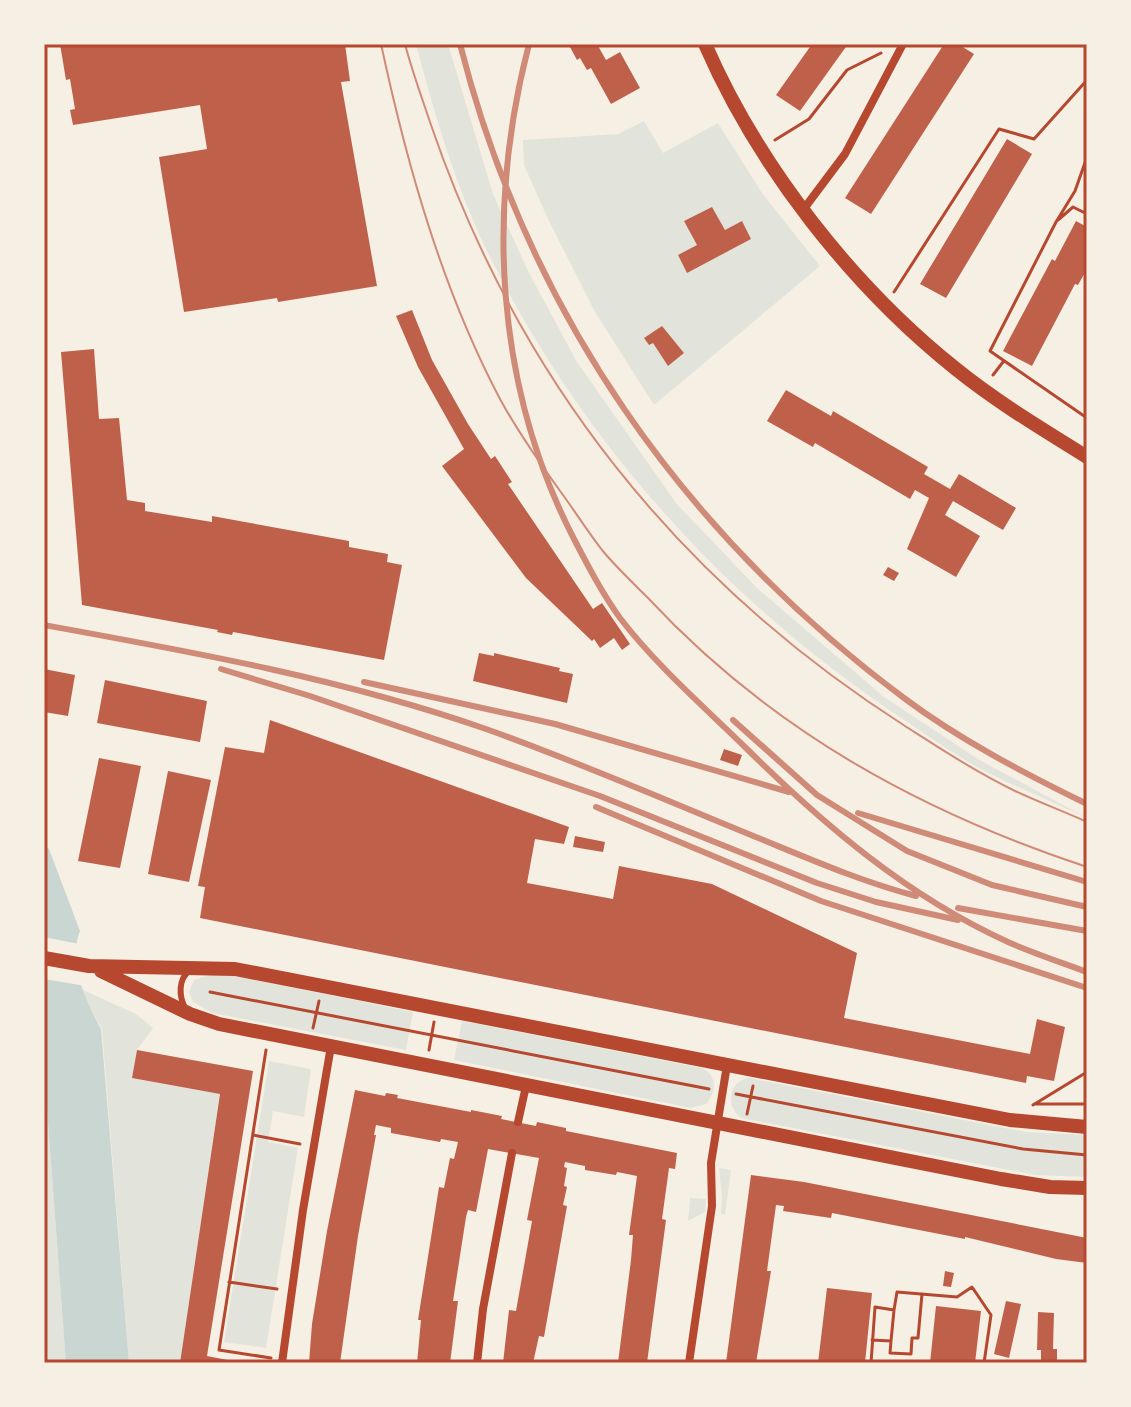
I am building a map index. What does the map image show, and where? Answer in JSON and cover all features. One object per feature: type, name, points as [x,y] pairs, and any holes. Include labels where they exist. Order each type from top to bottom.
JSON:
[{"type":"street","points":[[705,44],[761,149],[803,210],[886,306],[995,399],[1087,457]]},
{"type":"street","points":[[803,210],[845,154],[903,44]]},
{"type":"street","points":[[44,958],[89,966],[235,969],[1010,1120],[1087,1127]]},
{"type":"street","points":[[89,966],[190,1014],[219,1024],[1001,1179],[1050,1187],[1087,1188]]},
{"type":"street","points":[[283,1362],[331,1046]]},
{"type":"street","points":[[689,1363],[712,1206],[711,1163],[727,1065]]},
{"type":"street","points":[[518,1122],[526,1086]]},
{"type":"street","points":[[477,1363],[483,1309],[512,1153]]},
{"type":"lane","points":[[190,1014],[183,1004],[181,987],[185,975],[195,967]]},
{"type":"path","points":[[761,149],[809,119],[847,70],[887,50]]},
{"type":"path","points":[[886,306],[999,129],[1034,139],[1087,80]]},
{"type":"path","points":[[1087,157],[1075,191],[990,351],[1087,418]]},
{"type":"path","points":[[1056,222],[1073,207],[1087,214]]},
{"type":"path","points":[[991,379],[1003,361]]},
{"type":"path","points":[[310,1043],[322,985]]},
{"type":"path","points":[[210,992],[1023,1149],[1087,1155]]},
{"type":"path","points":[[427,1066],[437,1008]]},
{"type":"path","points":[[269,1035],[219,1350],[283,1362]]},
{"type":"path","points":[[744,1129],[756,1070]]},
{"type":"path","points":[[1010,1120],[1087,1072]]},
{"type":"path","points":[[1034,1104],[1087,1104]]},
{"type":"path","points":[[253,1135],[314,1147]]},
{"type":"path","points":[[229,1282],[292,1291]]},
{"type":"path","points":[[922,1294],[918,1338],[912,1338],[911,1354],[890,1353],[897,1292],[922,1294],[957,1297],[972,1287],[991,1315],[984,1363]]},
{"type":"path","points":[[871,1363],[875,1307],[894,1310]]},
{"type":"path","points":[[872,1340],[891,1341]]},
{"type":"shaded area","points":[[416,44],[448,44],[493,194],[529,273],[577,362],[676,503],[756,587],[884,697],[978,759],[1087,818],[969,762],[846,679],[725,576],[669,518],[617,457],[570,393],[527,325],[489,255],[447,151]]},
{"type":"shaded area","points":[[644,121],[663,153],[718,123],[762,193],[820,266],[654,405],[595,312],[548,219],[524,165],[523,140],[618,134]]},
{"type":"shaded area","points":[[44,844],[49,849],[80,931],[77,968],[84,994],[101,1029],[129,1363],[66,1363],[44,1069]]},
{"type":"shaded area","points":[[210,975],[230,975],[413,1012],[406,1050],[212,1013],[193,1002],[189,992],[194,980]]},
{"type":"shaded area","points":[[83,990],[136,1014],[153,1028],[137,1050],[132,1078],[220,1094],[180,1363],[129,1363],[102,1029]]},
{"type":"shaded area","points":[[462,1021],[702,1068],[713,1080],[712,1094],[706,1104],[691,1108],[454,1060]]},
{"type":"shaded area","points":[[269,1061],[311,1069],[304,1117],[273,1111],[268,1142],[298,1148],[266,1348],[224,1342]]},
{"type":"shaded area","points":[[44,1069],[66,1363],[45,1363]]},
{"type":"shaded area","points":[[749,1078],[1026,1132],[1087,1135],[1087,1177],[1035,1175],[741,1118],[733,1107],[731,1095],[737,1084]]},
{"type":"shaded area","points":[[719,1168],[731,1170],[725,1215],[721,1214]]},
{"type":"shaded area","points":[[690,1198],[706,1199],[705,1212],[688,1221]]},
{"type":"pier","points":[[44,937],[79,944],[86,986],[44,979]]},
{"type":"building","points":[[60,44],[345,44],[350,81],[341,82],[377,286],[278,302],[277,298],[184,312],[159,157],[207,149],[200,105],[73,125],[70,110],[75,109]]},
{"type":"building","points":[[597,44],[606,60],[620,52],[640,88],[611,104],[591,68],[587,70],[580,58],[577,60],[570,47]]},
{"type":"building","points":[[812,44],[848,44],[800,111],[776,95]]},
{"type":"building","points":[[944,44],[958,44],[974,54],[871,214],[845,198]]},
{"type":"building","points":[[1007,139],[1032,154],[946,298],[920,284]]},
{"type":"building","points":[[712,207],[725,230],[742,221],[751,239],[687,273],[678,255],[697,245],[684,221]]},
{"type":"building","points":[[1076,221],[1087,227],[1087,269],[1078,285],[1075,284],[1032,366],[1003,351]]},
{"type":"building","points":[[412,310],[432,360],[468,424],[491,459],[495,456],[512,482],[508,484],[593,609],[602,603],[630,644],[622,650],[614,638],[600,648],[594,639],[592,641],[526,578],[442,466],[464,449],[418,367],[396,316]]},
{"type":"building","points":[[662,326],[684,353],[668,366],[653,343],[649,345],[644,338]]},
{"type":"building","points":[[94,349],[99,419],[119,418],[127,500],[145,503],[145,511],[212,522],[212,516],[349,541],[349,547],[388,554],[387,562],[402,565],[384,660],[233,632],[232,635],[82,605],[61,352]]},
{"type":"building","points":[[786,390],[831,416],[833,411],[928,467],[924,474],[950,489],[959,474],[1016,508],[1003,530],[953,501],[945,515],[980,536],[956,577],[907,549],[929,498],[915,490],[910,499],[815,443],[813,447],[767,421]]},
{"type":"building","points":[[888,567],[899,573],[894,581],[883,575]]},
{"type":"building","points":[[479,653],[494,656],[494,653],[560,668],[559,671],[573,674],[567,703],[473,681]]},
{"type":"building","points":[[44,669],[75,675],[68,716],[44,712]]},
{"type":"building","points":[[105,680],[207,701],[200,742],[97,723]]},
{"type":"building","points":[[270,720],[569,827],[564,844],[535,839],[527,883],[613,899],[619,866],[712,884],[857,953],[844,1018],[1030,1054],[1037,1019],[1065,1027],[1054,1081],[1027,1076],[1026,1083],[200,918],[205,887],[198,886],[225,747],[264,753]]},
{"type":"building","points":[[724,749],[742,755],[738,766],[720,760]]},
{"type":"building","points":[[99,758],[141,766],[120,868],[78,861]]},
{"type":"building","points":[[168,771],[211,780],[189,882],[148,874]]},
{"type":"building","points":[[575,836],[605,842],[603,852],[573,847]]},
{"type":"building","points":[[137,1050],[253,1071],[207,1356],[243,1363],[180,1363],[220,1094],[132,1078]]},
{"type":"building","points":[[355,1090],[385,1096],[386,1093],[398,1095],[397,1098],[502,1116],[501,1119],[536,1126],[537,1122],[566,1128],[566,1131],[677,1153],[675,1169],[669,1168],[662,1219],[666,1220],[647,1363],[618,1363],[631,1260],[633,1235],[629,1235],[637,1176],[585,1170],[585,1166],[565,1162],[564,1186],[567,1187],[563,1205],[567,1206],[544,1337],[539,1336],[533,1363],[503,1363],[509,1310],[516,1311],[532,1221],[527,1220],[539,1158],[488,1149],[476,1212],[468,1210],[466,1217],[453,1301],[458,1301],[450,1363],[417,1363],[421,1320],[418,1320],[439,1187],[444,1188],[450,1158],[454,1159],[458,1142],[391,1133],[391,1128],[376,1125],[340,1363],[309,1363],[327,1231]]},
{"type":"building","points":[[751,1175],[804,1182],[1087,1238],[1087,1263],[832,1213],[831,1218],[783,1211],[784,1206],[776,1205],[767,1271],[771,1271],[756,1363],[726,1363]]},
{"type":"building","points":[[945,1271],[954,1273],[951,1287],[943,1286]]},
{"type":"building","points":[[827,1288],[872,1293],[865,1363],[818,1363]]},
{"type":"building","points":[[1006,1301],[1021,1304],[1009,1358],[994,1354]]},
{"type":"building","points":[[936,1306],[981,1311],[975,1363],[930,1363]]},
{"type":"building","points":[[1038,1312],[1054,1313],[1053,1349],[1057,1349],[1057,1363],[1041,1363],[1041,1350],[1037,1350]]},
{"type":"tram line","points":[[381,44],[402,135],[428,226],[479,357],[522,436],[607,556],[695,645],[744,687],[850,761],[964,820],[1087,867]]},
{"type":"tram line","points":[[405,44],[431,125],[467,218],[510,306],[559,389],[616,466],[678,539],[747,607],[823,669],[905,726],[1001,784],[1087,822]]},
{"type":"railway","points":[[460,44],[490,142],[527,236],[572,325],[625,410],[684,489],[751,564],[824,634],[904,698],[970,742],[1087,804]]},
{"type":"railway","points":[[529,44],[515,107],[507,170],[504,233],[506,296],[514,359],[528,420],[548,481],[601,589],[620,618],[680,685],[776,777],[868,857],[971,924],[1017,946],[1087,972]]},
{"type":"railway","points":[[44,625],[267,668],[432,711],[553,754],[832,868],[916,896]]},
{"type":"railway","points":[[221,669],[310,696],[600,796],[817,883],[876,902],[958,920]]},
{"type":"railway","points":[[364,682],[555,724],[789,792]]},
{"type":"railway","points":[[733,720],[817,795],[907,851],[992,885],[1087,907]]},
{"type":"railway","points":[[596,807],[821,901],[1087,988]]},
{"type":"railway","points":[[858,813],[1087,882]]},
{"type":"railway","points":[[958,908],[1087,931]]}]
